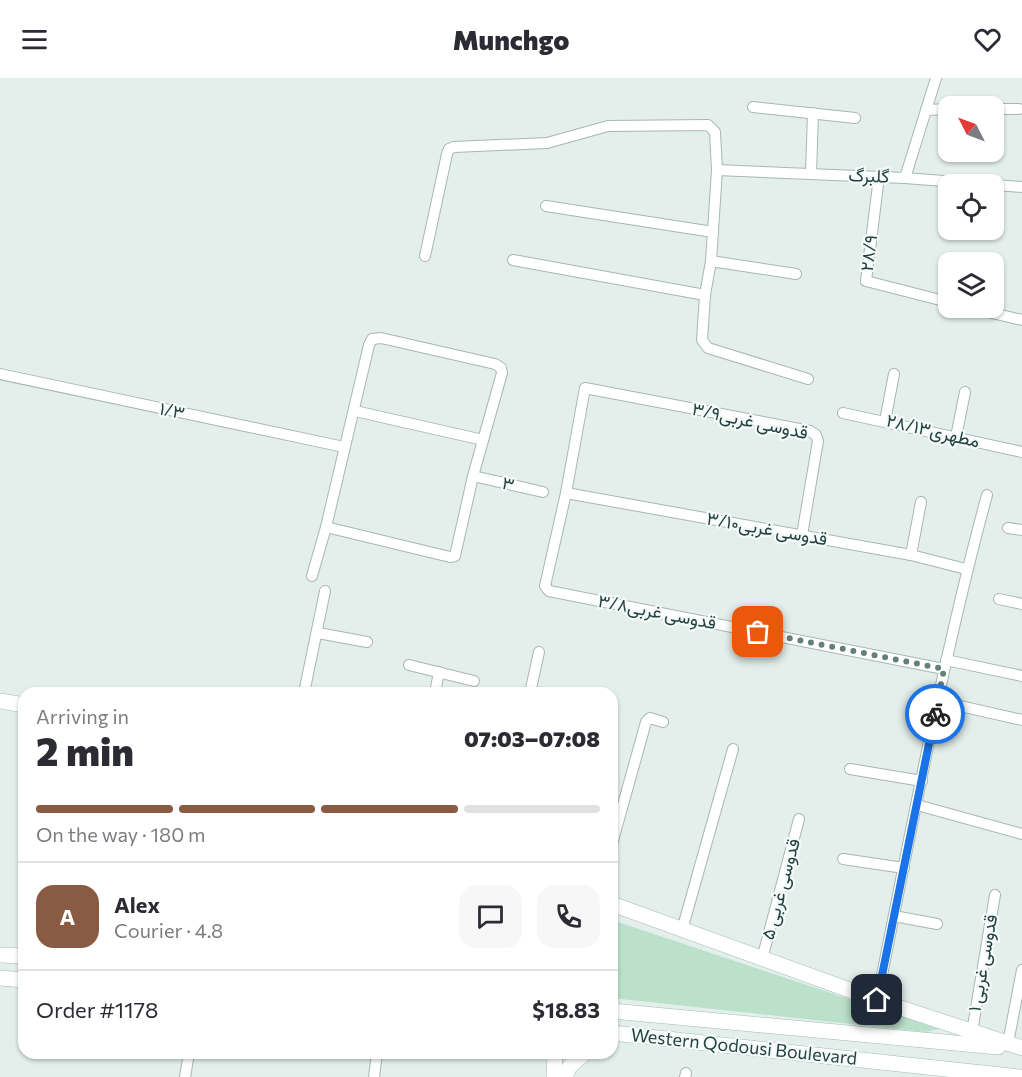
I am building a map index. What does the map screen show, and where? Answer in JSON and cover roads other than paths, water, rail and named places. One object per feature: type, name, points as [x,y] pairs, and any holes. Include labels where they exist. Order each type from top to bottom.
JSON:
[{"type":"main road","points":[[0,701],[18,704]]},
{"type":"main road","points":[[618,906],[877,1000],[1017,1047]]},
{"type":"main road","points":[[0,954],[18,956]]},
{"type":"main road","points":[[0,978],[18,980]]},
{"type":"main road","name":"Western Qodousi Boulevard","points":[[618,1012],[1017,1047]]},
{"type":"main road","name":"Western Qodousi Boulevard","points":[[618,1034],[1019,1077]]},
{"type":"main road","points":[[618,1042],[638,1036]]},
{"type":"main road","points":[[554,1077],[555,1059]]},
{"type":"main road","points":[[564,1077],[570,1066],[578,1059]]},
{"type":"street","points":[[905,178],[936,78]]},
{"type":"street","points":[[753,107],[855,118]]},
{"type":"street","points":[[1004,109],[1019,109]]},
{"type":"street","points":[[926,110],[938,110]]},
{"type":"street","points":[[811,174],[813,113]]},
{"type":"street","points":[[425,256],[449,149],[547,143],[608,126],[708,125],[715,132],[717,170],[711,261],[705,295],[702,340],[705,345],[808,379]]},
{"type":"street","name":"گلبرگ","points":[[717,170],[905,178],[1022,187]]},
{"type":"street","name":"۲۸/۹","points":[[879,177],[866,281],[938,299]]},
{"type":"street","points":[[546,206],[713,232]]},
{"type":"street","points":[[513,260],[705,295]]},
{"type":"street","points":[[711,261],[796,274]]},
{"type":"street","points":[[1004,316],[1022,320]]},
{"type":"street","points":[[312,576],[372,339],[381,338],[495,364],[501,368],[502,373],[473,476],[455,556],[450,557],[326,527]]},
{"type":"street","name":"۱/۳","points":[[0,374],[344,447]]},
{"type":"street","points":[[885,421],[894,374]]},
{"type":"street","name":"قدوسی غربی۳/۹","points":[[566,493],[585,388],[810,431],[816,435],[818,441],[802,535]]},
{"type":"street","points":[[956,436],[965,392]]},
{"type":"street","points":[[355,411],[483,440]]},
{"type":"street","name":"مطهری۲۸/۱۳","points":[[843,413],[1022,452]]},
{"type":"street","name":"۳","points":[[473,476],[543,492]]},
{"type":"street","name":"قدوسی غربی۳/۱۰","points":[[566,493],[911,555],[966,569]]},
{"type":"street","name":"قدوسی غربی۳/۸","points":[[566,493],[545,586],[549,591],[945,664],[1022,676]]},
{"type":"street","points":[[877,1000],[945,664],[966,569],[987,495]]},
{"type":"street","points":[[911,555],[921,502]]},
{"type":"street","points":[[1008,528],[1022,530]]},
{"type":"street","points":[[305,687],[325,591]]},
{"type":"street","points":[[999,599],[1022,604]]},
{"type":"street","points":[[318,633],[367,642]]},
{"type":"street","points":[[531,687],[539,652]]},
{"type":"street","points":[[409,665],[474,681]]},
{"type":"street","points":[[436,687],[440,672]]},
{"type":"street","points":[[938,701],[1022,720]]},
{"type":"street","points":[[618,822],[646,722],[650,718],[663,722]]},
{"type":"street","points":[[682,930],[733,748]]},
{"type":"street","points":[[850,769],[922,781]]},
{"type":"street","points":[[917,805],[1022,834]]},
{"type":"street","name":"۵ قدوسی غربی","points":[[762,959],[799,819]]},
{"type":"street","points":[[843,859],[904,868]]},
{"type":"street","name":"۱ قدوسی غربی","points":[[972,1032],[995,895]]},
{"type":"street","points":[[894,916],[937,924]]},
{"type":"street","points":[[1017,1047],[1022,970]]},
{"type":"street","points":[[185,1077],[188,1059]]},
{"type":"street","points":[[374,1077],[376,1059]]}]
